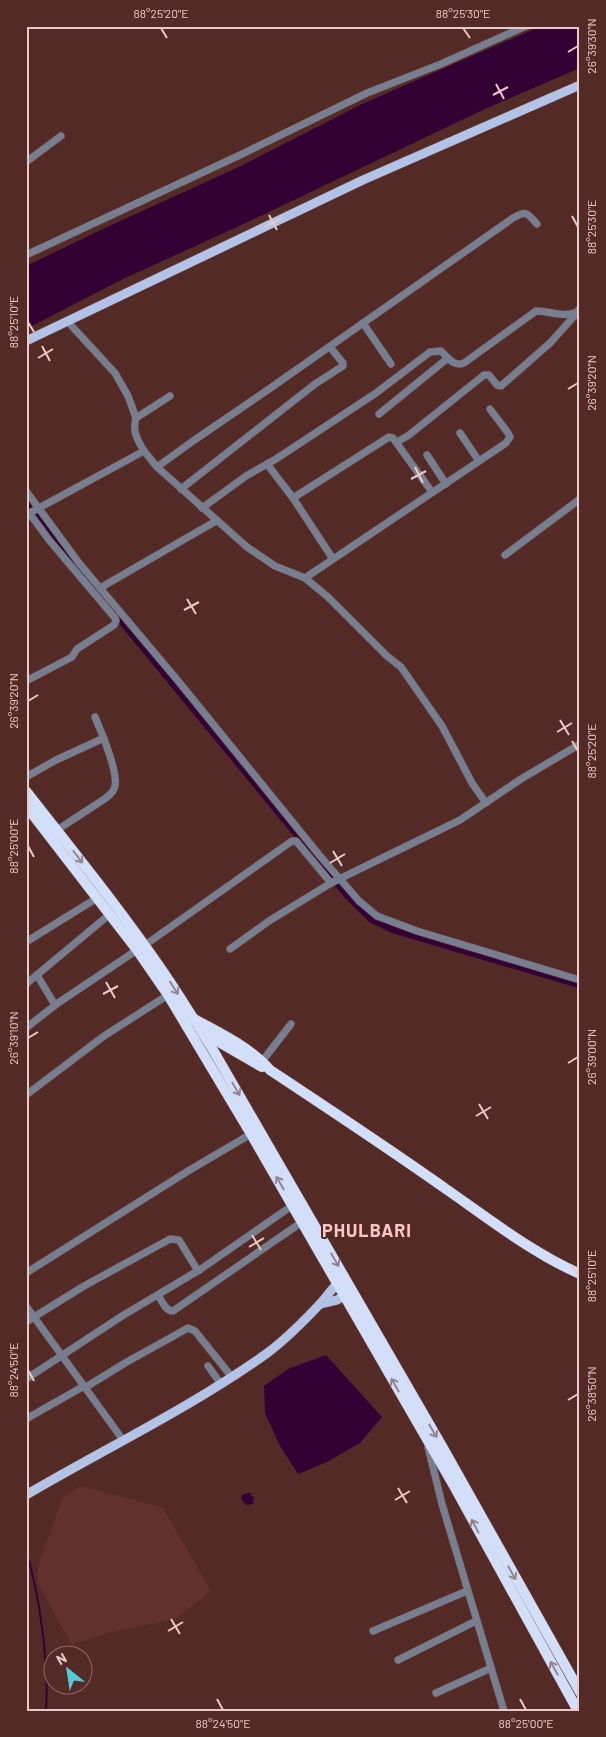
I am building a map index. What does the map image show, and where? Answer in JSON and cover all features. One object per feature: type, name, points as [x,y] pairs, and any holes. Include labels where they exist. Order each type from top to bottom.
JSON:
[{"type":"highway","points":[[26,790],[109,896],[190,1022],[336,1284],[348,1293],[443,1448],[580,1692]]},
{"type":"highway","points":[[26,806],[110,914],[141,947],[178,1013],[202,1032],[240,1056],[260,1064]]},
{"type":"highway","points":[[190,1022],[208,1026],[260,1064],[390,1150],[512,1236],[552,1261],[580,1274]]},
{"type":"highway","points":[[202,1032],[345,1278],[348,1293],[428,1444],[454,1486],[578,1711]]},
{"type":"highway","points":[[223,1068],[229,1060],[240,1056]]},
{"type":"main road","points":[[26,341],[364,180],[580,85]]},
{"type":"main road","points":[[26,1495],[161,1420],[221,1384],[281,1342],[320,1304],[336,1284],[345,1278]]},
{"type":"main road","points":[[320,1304],[330,1302],[348,1293]]},
{"type":"street","points":[[26,255],[240,155],[367,93],[441,64],[526,26]]},
{"type":"street","points":[[26,162],[61,136]]},
{"type":"street","points":[[157,467],[513,218],[525,212],[528,213],[536,224]]},
{"type":"street","points":[[202,508],[234,484],[376,393],[430,352],[441,351],[455,364],[464,364],[536,311],[562,316],[578,310]]},
{"type":"street","points":[[397,442],[409,435],[484,375],[489,375],[496,385],[501,386],[550,343],[578,310]]},
{"type":"street","points":[[67,321],[115,373],[128,396],[136,418]]},
{"type":"street","points":[[363,323],[391,364]]},
{"type":"street","points":[[181,489],[315,384],[343,366],[343,363],[330,347]]},
{"type":"street","points":[[379,414],[448,358]]},
{"type":"street","points":[[170,396],[136,418],[133,426],[144,451],[157,467],[216,521],[256,554],[276,566],[305,578],[328,597],[387,656],[401,667],[442,726],[472,783],[486,803]]},
{"type":"street","points":[[305,578],[506,443],[510,437],[490,409]]},
{"type":"street","points":[[460,433],[479,461]]},
{"type":"street","points":[[293,498],[389,438],[394,438],[432,492]]},
{"type":"street","points":[[26,681],[72,657],[77,649],[116,622],[115,618],[29,514],[144,451]]},
{"type":"street","points":[[427,455],[446,484]]},
{"type":"street","points":[[267,464],[293,498],[333,559]]},
{"type":"street","points":[[26,491],[79,563],[359,901],[376,916],[417,931],[580,980]]},
{"type":"street","points":[[505,555],[580,499]]},
{"type":"street","points":[[100,588],[216,521]]},
{"type":"street","points":[[57,830],[112,793],[115,785],[112,763],[95,717]]},
{"type":"street","points":[[26,777],[56,760],[104,738]]},
{"type":"street","points":[[230,949],[269,920],[331,883],[460,820],[521,778],[580,744]]},
{"type":"street","points":[[26,1028],[55,1005],[202,906],[292,841],[296,841],[331,883]]},
{"type":"street","points":[[26,942],[98,898]]},
{"type":"street","points":[[26,984],[110,914]]},
{"type":"street","points":[[37,975],[55,1005]]},
{"type":"street","points":[[26,1095],[104,1036],[168,995]]},
{"type":"street","points":[[260,1064],[291,1024]]},
{"type":"street","points":[[26,1273],[188,1171],[251,1134]]},
{"type":"street","points":[[26,1379],[198,1271],[292,1206]]},
{"type":"street","points":[[158,1295],[166,1308],[173,1311],[302,1222]]},
{"type":"street","points":[[26,1322],[84,1286],[170,1239],[179,1240],[198,1271]]},
{"type":"street","points":[[26,1306],[123,1440]]},
{"type":"street","points":[[26,1419],[188,1328],[195,1331],[231,1376]]},
{"type":"street","points":[[208,1366],[221,1384]]},
{"type":"street","points":[[428,1444],[442,1504],[504,1711]]},
{"type":"street","points":[[373,1631],[467,1591]]},
{"type":"street","points":[[398,1660],[476,1621]]},
{"type":"street","points":[[436,1693],[491,1668]]},
{"type":"shaded area","points":[[541,26],[580,26],[580,68],[485,109],[123,279],[26,329],[26,266],[241,166],[362,104]]},
{"type":"shaded area","points":[[326,1355],[382,1417],[360,1443],[327,1462],[298,1474],[280,1446],[265,1413],[264,1386],[288,1369]]},
{"type":"shaded area","points":[[81,1486],[163,1508],[211,1591],[175,1619],[110,1632],[71,1644],[38,1583],[38,1566],[63,1497]]},
{"type":"shaded area","points":[[251,1493],[251,1496],[254,1497],[253,1504],[246,1505],[241,1499],[242,1495]]},
{"type":"waterway","points":[[26,499],[101,596]]},
{"type":"waterway","points":[[114,612],[346,894],[371,919],[394,930],[580,985]]},
{"type":"waterway","points":[[26,1551],[39,1609],[45,1652],[46,1711]]},
{"type":"district","name":"PHULBARI","points":[[367,1231]]}]
